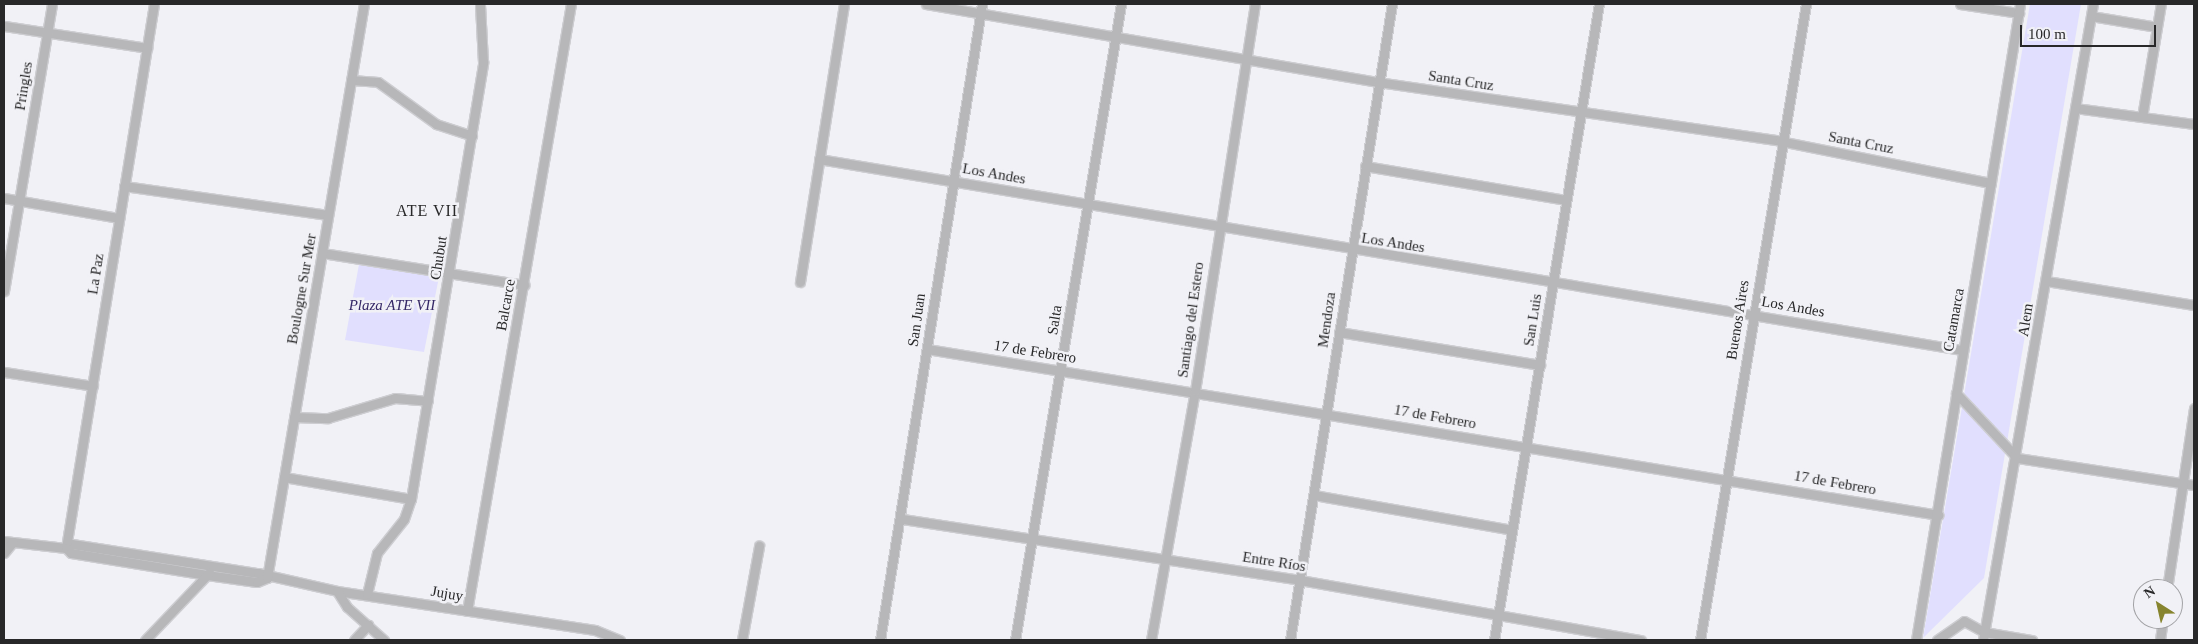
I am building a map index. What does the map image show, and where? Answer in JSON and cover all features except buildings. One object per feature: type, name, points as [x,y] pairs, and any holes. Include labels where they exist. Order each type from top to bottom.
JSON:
[{"type":"street","name":"Pringles","points":[[4,291],[52,4]]},
{"type":"street","name":"La Paz","points":[[66,548],[154,4]]},
{"type":"street","name":"Boulogne Sur Mer","points":[[267,578],[364,4]]},
{"type":"street","name":"Chubut","points":[[367,594],[377,553],[404,518],[411,498],[450,274],[483,62],[480,4]]},
{"type":"street","name":"Balcarce","points":[[467,611],[571,4]]},
{"type":"street","points":[[800,282],[844,4]]},
{"type":"street","name":"Santa Cruz","points":[[926,4],[981,8],[1116,36],[1378,82],[1580,114],[1780,141],[1991,184]]},
{"type":"street","name":"Salta","points":[[1015,640],[1121,4]]},
{"type":"street","name":"Santiago del Estero","points":[[1151,640],[1195,391],[1218,224],[1255,4]]},
{"type":"street","name":"Mendoza","points":[[1290,640],[1328,412],[1350,250],[1392,4]]},
{"type":"street","name":"San Luis","points":[[1494,640],[1527,448],[1565,200],[1599,4]]},
{"type":"street","name":"Buenos Aires","points":[[1700,640],[1729,478],[1752,314],[1780,141],[1806,4]]},
{"type":"street","points":[[1960,4],[2019,8]]},
{"type":"street","name":"Alem","points":[[1984,636],[2017,458],[2093,4]]},
{"type":"street","points":[[2142,117],[2161,4]]},
{"type":"street","name":"San Juan","points":[[880,640],[902,519],[951,180],[981,8]]},
{"type":"street","name":"Catamarca","points":[[1916,640],[1938,515],[1962,350],[2019,8]]},
{"type":"street","points":[[2091,16],[2157,27]]},
{"type":"street","points":[[4,26],[147,48]]},
{"type":"street","points":[[351,80],[378,82],[436,124],[472,136]]},
{"type":"street","points":[[2075,108],[2194,124]]},
{"type":"street","name":"Los Andes","points":[[819,159],[1218,224],[1350,250],[1752,314],[1962,350]]},
{"type":"street","points":[[1365,166],[1565,200]]},
{"type":"street","points":[[124,186],[328,215]]},
{"type":"street","points":[[4,198],[119,218]]},
{"type":"street","points":[[322,253],[524,285]]},
{"type":"street","points":[[2046,281],[2194,305]]},
{"type":"street","points":[[1339,332],[1540,365]]},
{"type":"street","name":"17 de Febrero","points":[[927,349],[1328,412],[1527,448],[1729,478],[1938,515]]},
{"type":"street","points":[[4,372],[92,386]]},
{"type":"street","points":[[1956,393],[2017,458],[2194,485]]},
{"type":"street","points":[[294,417],[328,418],[381,399],[428,401]]},
{"type":"street","points":[[2168,579],[2194,408]]},
{"type":"street","points":[[284,477],[411,498]]},
{"type":"street","points":[[1314,495],[1512,530]]},
{"type":"street","name":"Entre Ríos","points":[[902,519],[1033,536],[1300,580],[1498,617],[1641,640]]},
{"type":"street","points":[[4,553],[8,541],[66,548],[71,553],[207,575],[257,582],[267,578]]},
{"type":"street","points":[[66,548],[72,544],[214,567],[267,578]]},
{"type":"street","points":[[742,640],[759,546]]},
{"type":"street","points":[[145,640],[214,567]]},
{"type":"street","name":"Jujuy","points":[[267,578],[467,611],[620,640]]},
{"type":"street","points":[[337,590],[384,640]]},
{"type":"street","points":[[1937,640],[1964,621],[1984,636],[2032,640]]},
{"type":"street","points":[[354,640],[368,625]]},
{"type":"green space","points":[[2030,4],[2081,4],[1984,578],[1923,638]]},
{"type":"green space","name":"Plaza ATE VII","points":[[360,259],[440,272],[424,352],[345,340]]},
{"type":"district","name":"ATE VII","points":[[427,211]]}]
